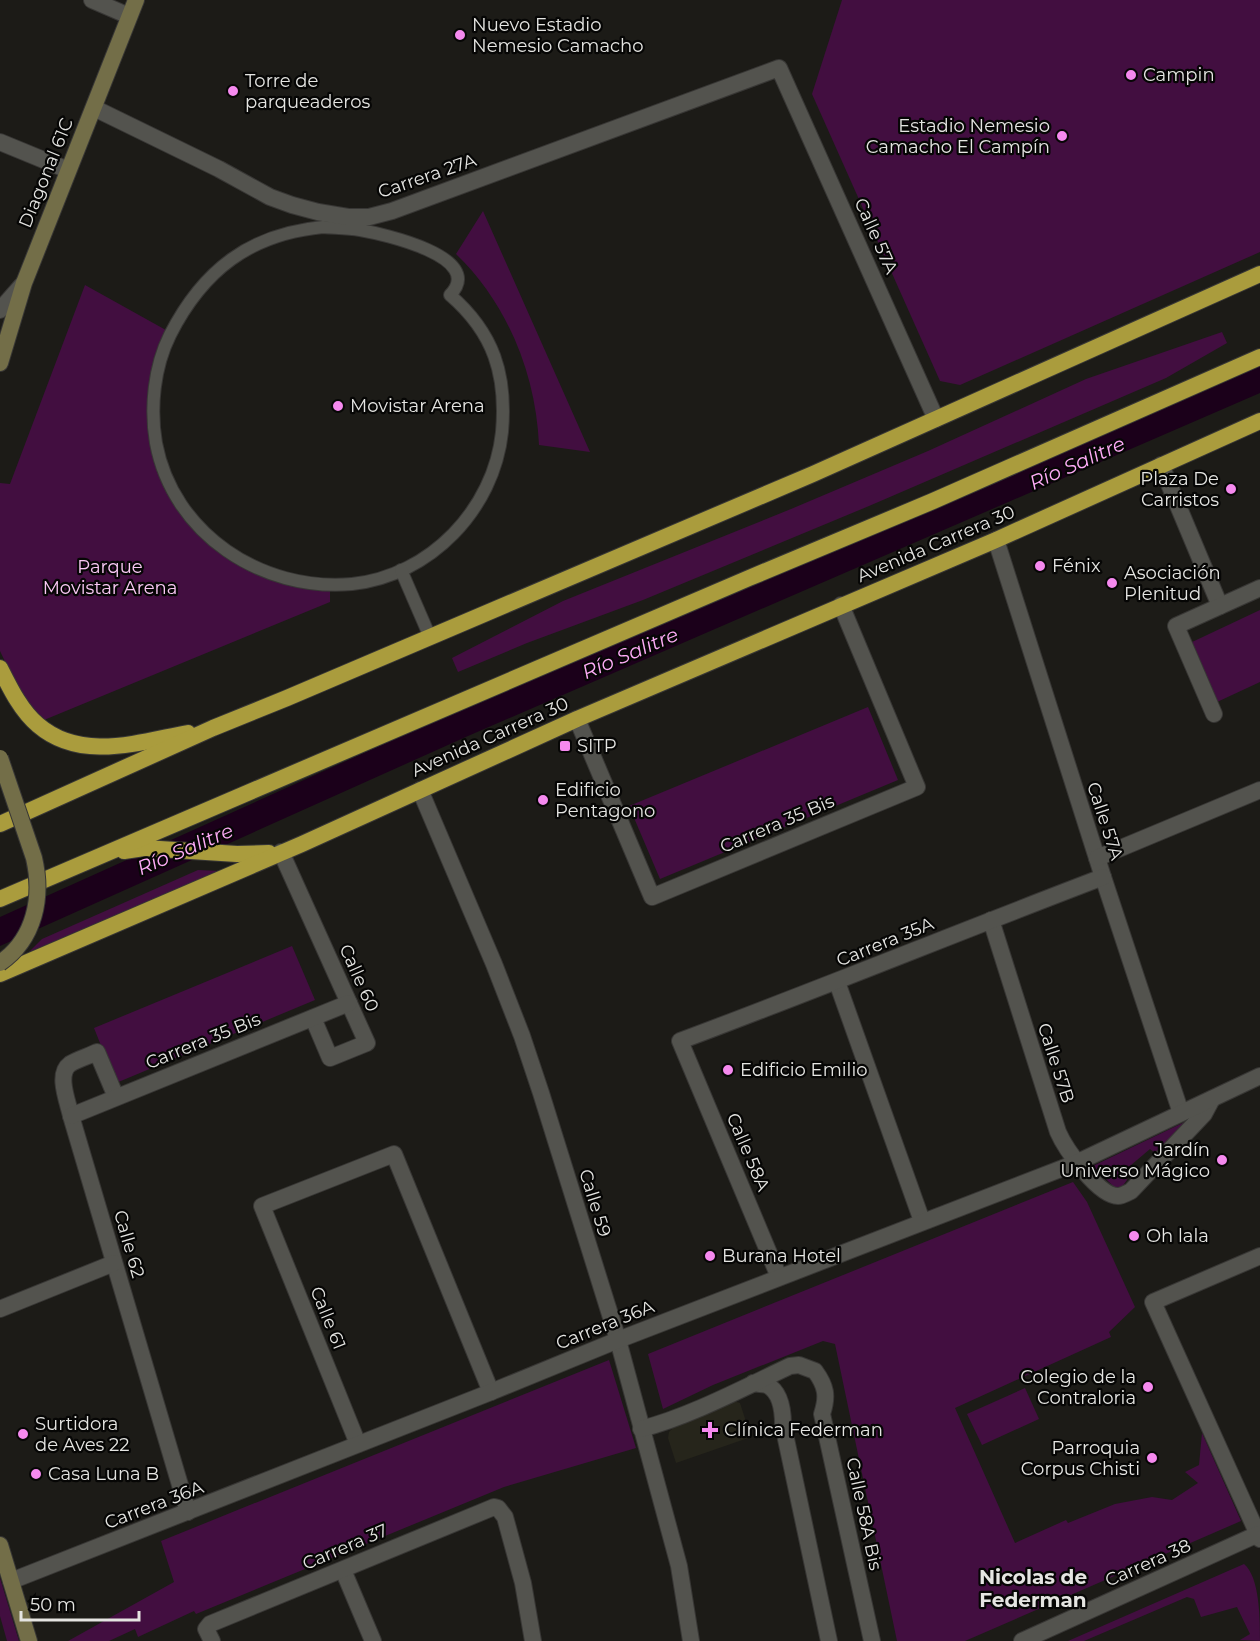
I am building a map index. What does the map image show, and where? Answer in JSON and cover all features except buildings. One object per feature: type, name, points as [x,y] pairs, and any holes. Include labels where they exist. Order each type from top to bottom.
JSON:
[{"type":"highway","points":[[0,824],[213,728],[802,479],[1260,274]]},
{"type":"highway","points":[[0,899],[933,501],[1260,357]]},
{"type":"highway","name":"Avenida Carrera 30","points":[[0,974],[281,852],[577,719],[996,540],[1260,422]]},
{"type":"highway","points":[[0,668],[25,711],[38,726],[60,739],[88,747],[108,747],[213,728]]},
{"type":"highway","points":[[83,862],[142,849],[237,854],[281,852]]},
{"type":"main road","name":"Diagonal 61C","points":[[0,363],[24,283],[136,0]]},
{"type":"main road","points":[[0,758],[34,858],[38,888],[34,918],[28,931],[13,951],[0,963]]},
{"type":"main road","points":[[0,1545],[29,1641]]},
{"type":"street","points":[[92,0],[129,16]]},
{"type":"street","name":"Carrera 27A","points":[[94,108],[219,169],[270,197],[318,212],[348,217],[369,217],[413,203],[779,68]]},
{"type":"street","name":"Calle 57A","points":[[779,68],[936,419]]},
{"type":"street","points":[[0,142],[68,170]]},
{"type":"street","points":[[323,227],[349,229],[391,237],[443,258],[454,266],[458,278],[457,286],[450,295],[476,321],[495,356],[503,387],[503,418],[501,443],[487,487],[474,510],[456,533],[424,557],[401,570],[354,584],[334,585],[288,579],[265,572],[234,557],[206,535],[184,508],[164,470],[154,429],[154,407],[158,372],[163,350],[170,334],[189,303],[210,277],[237,254],[269,238],[298,230],[323,227]]},
{"type":"street","points":[[0,310],[24,283]]},
{"type":"street","points":[[1161,465],[1221,606]]},
{"type":"street","name":"Calle 57A","points":[[996,540],[1181,1113]]},
{"type":"street","points":[[401,570],[430,637]]},
{"type":"street","points":[[1214,714],[1176,626],[1260,588]]},
{"type":"street","name":"Carrera 35 Bis","points":[[577,719],[652,897],[917,787],[841,605]]},
{"type":"street","name":"Calle 59","points":[[420,790],[522,1036],[618,1340],[679,1566],[691,1641]]},
{"type":"street","points":[[1097,858],[1260,790]]},
{"type":"street","name":"Calle 60","points":[[281,852],[367,1043],[330,1058],[313,1018]]},
{"type":"street","name":"Carrera 35A","points":[[680,1041],[1103,877]]},
{"type":"street","name":"Calle 57B","points":[[991,920],[1058,1132],[1076,1163],[1103,1189],[1117,1196]]},
{"type":"street","points":[[837,982],[922,1221]]},
{"type":"street","name":"Carrera 35 Bis","points":[[72,1116],[349,1003]]},
{"type":"street","name":"Calle 58A","points":[[680,1041],[779,1277]]},
{"type":"street","name":"Calle 62","points":[[116,1097],[97,1052],[69,1064],[65,1069],[63,1076],[72,1116],[188,1512]]},
{"type":"street","name":"Carrera 36A","points":[[11,1581],[618,1340],[1076,1163],[1260,1076]]},
{"type":"street","name":"Carrera 36A","points":[[1117,1196],[1131,1191],[1204,1114],[1212,1099]]},
{"type":"street","name":"Calle 61","points":[[358,1444],[262,1206],[394,1155],[491,1392]]},
{"type":"street","points":[[1259,1537],[1153,1302],[1260,1256]]},
{"type":"street","points":[[0,1309],[114,1263]]},
{"type":"street","name":"Calle 58A Bis","points":[[753,1383],[790,1366],[807,1367],[816,1371],[825,1386],[827,1396],[822,1414],[872,1641]]},
{"type":"street","points":[[641,1429],[662,1423],[753,1383],[767,1385],[775,1393],[781,1402],[783,1425],[829,1641]]},
{"type":"street","name":"Carrera 37","points":[[210,1633],[343,1570],[488,1508],[498,1508],[505,1517],[513,1544],[533,1641]]},
{"type":"street","name":"Carrera 38","points":[[1022,1641],[1259,1537]]},
{"type":"street","points":[[343,1570],[373,1641]]},
{"type":"shaded area","name":"Clínica Federman","points":[[734,1401],[740,1403],[751,1437],[676,1463],[668,1438],[669,1432],[674,1427]]},
{"type":"green space","name":"Estadio Nemesio Camacho El Campín","points":[[842,0],[1260,0],[1260,252],[960,385],[940,381],[812,94]]},
{"type":"green space","points":[[483,211],[590,452],[539,445],[532,392],[516,341],[490,295],[456,254]]},
{"type":"green space","name":"Parque Movistar Arena","points":[[85,285],[173,334],[157,390],[160,447],[185,506],[226,549],[288,576],[330,579],[330,602],[44,720],[31,707],[0,651],[0,483],[10,484]]},
{"type":"green space","points":[[1222,332],[1227,343],[1166,378],[643,600],[527,643],[458,672],[452,658],[563,601],[928,451],[1086,379]]},
{"type":"green space","points":[[1260,610],[1260,682],[1217,702],[1190,643]]},
{"type":"green space","points":[[868,707],[898,780],[660,879],[629,806]]},
{"type":"green space","points":[[198,870],[220,871],[29,952],[42,939]]},
{"type":"green space","points":[[292,946],[315,1000],[116,1083],[94,1028]]},
{"type":"green space","points":[[1191,1119],[1158,1152],[1155,1153],[1150,1149],[1124,1171],[1127,1180],[1121,1188],[1116,1189],[1093,1166]]},
{"type":"green space","points":[[1073,1182],[1087,1202],[1135,1307],[1109,1332],[1111,1337],[955,1408],[1015,1543],[1066,1520],[1068,1523],[1115,1504],[1152,1497],[1172,1500],[1198,1483],[1185,1472],[1199,1465],[1202,1433],[1241,1521],[965,1641],[897,1641],[835,1344],[823,1341],[713,1385],[663,1409],[648,1354]]},
{"type":"green space","points":[[609,1360],[636,1448],[504,1487],[196,1614],[194,1611],[138,1637],[135,1629],[109,1641],[68,1641],[174,1582],[161,1541]]},
{"type":"green space","points":[[1025,1388],[1039,1419],[982,1445],[967,1414]]},
{"type":"green space","points":[[1244,1564],[1249,1570],[1256,1589],[1260,1641],[1240,1640],[1250,1634],[1237,1607],[1201,1617],[1194,1599],[1187,1597],[1084,1641],[1068,1641]]},
{"type":"green space","points":[[0,1578],[19,1641],[7,1641],[0,1616]]},
{"type":"water","name":"Río Salitre","points":[[1260,359],[1260,393],[468,736],[0,946],[0,917],[466,707]]},
{"type":"place","name":"Nuevo Estadio Nemesio Camacho","points":[[460,35]]},
{"type":"place","name":"Campin","points":[[1131,75]]},
{"type":"place","name":"Torre de parqueaderos","points":[[233,91]]},
{"type":"place","name":"Estadio Nemesio Camacho El Campín","points":[[1062,136]]},
{"type":"place","name":"Movistar Arena","points":[[338,406]]},
{"type":"place","name":"Plaza De Carristos","points":[[1231,489]]},
{"type":"place","name":"Fénix","points":[[1040,566]]},
{"type":"place","name":"Asociación Plenitud","points":[[1112,583]]},
{"type":"place","name":"SITP","points":[[565,746]]},
{"type":"place","name":"Edificio Pentagono","points":[[543,800]]},
{"type":"place","name":"Edificio Emilio","points":[[728,1070]]},
{"type":"place","name":"Jardín Universo Mágico","points":[[1222,1160]]},
{"type":"place","name":"Oh lala","points":[[1134,1236]]},
{"type":"place","name":"Burana Hotel","points":[[710,1256]]},
{"type":"place","name":"Colegio de la Contraloria","points":[[1148,1387]]},
{"type":"place","name":"Clínica Federman","points":[[710,1430]]},
{"type":"place","name":"Surtidora de Aves 22","points":[[23,1434]]},
{"type":"place","name":"Parroquia Corpus Chisti","points":[[1152,1458]]},
{"type":"place","name":"Casa Luna B","points":[[36,1474]]},
{"type":"district","name":"Nicolas de Federman","points":[[1033,1588]]}]
